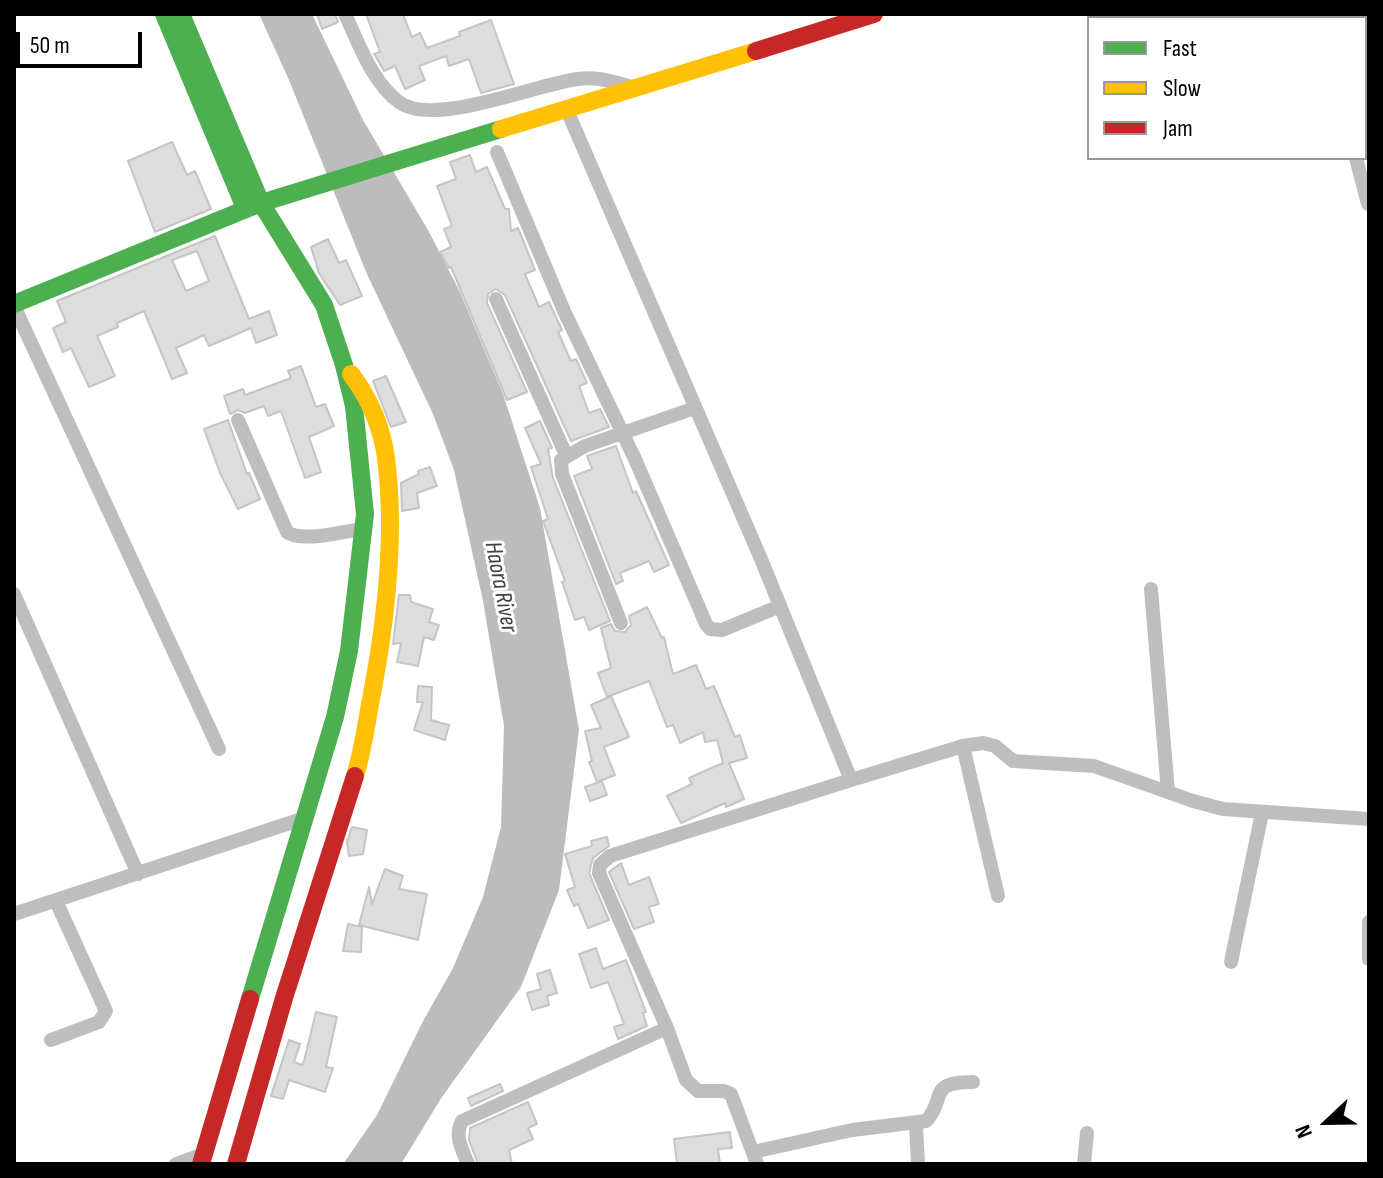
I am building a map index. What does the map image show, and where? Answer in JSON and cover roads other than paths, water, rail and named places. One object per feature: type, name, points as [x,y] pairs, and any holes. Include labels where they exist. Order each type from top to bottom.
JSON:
[{"type":"street","points":[[164,14],[253,206],[324,305],[354,406],[362,458],[365,514],[349,651],[335,717],[202,1159],[176,1164]]},
{"type":"street","points":[[181,14],[253,206]]},
{"type":"street","points":[[345,14],[376,77],[401,104],[414,109],[473,105],[575,79],[604,80],[632,87]]},
{"type":"street","points":[[219,749],[14,305],[253,206],[874,14]]},
{"type":"street","points":[[566,108],[780,606],[851,780]]},
{"type":"street","points":[[497,152],[564,311],[622,433],[706,624],[710,629],[722,630],[780,606]]},
{"type":"street","points":[[1357,160],[1368,204]]},
{"type":"street","points":[[496,299],[566,455]]},
{"type":"street","points":[[236,1164],[284,998],[359,763],[378,664],[387,584],[389,499],[386,456],[365,392],[344,365]]},
{"type":"street","points":[[621,623],[562,474],[561,460],[566,455],[622,433],[695,408]]},
{"type":"street","points":[[238,420],[287,532],[303,538],[363,529]]},
{"type":"street","points":[[1151,589],[1168,792]]},
{"type":"street","points":[[14,594],[138,874]]},
{"type":"street","points":[[973,1082],[955,1082],[945,1087],[936,1099],[932,1116],[926,1121],[842,1132],[755,1158],[731,1094],[698,1091],[686,1080],[667,1028],[599,873],[600,865],[617,852],[963,746],[988,743],[1013,761],[1094,766],[1210,806],[1262,813],[1369,819]]},
{"type":"street","points":[[963,746],[998,896]]},
{"type":"street","points":[[1231,962],[1262,813]]},
{"type":"street","points":[[14,914],[305,818]]},
{"type":"street","points":[[51,1040],[99,1022],[106,1011],[56,901]]},
{"type":"street","points":[[1369,922],[1369,959]]},
{"type":"street","points":[[468,1164],[458,1139],[457,1129],[462,1121],[667,1028]]},
{"type":"street","points":[[916,1124],[918,1164]]},
{"type":"street","points":[[1084,1164],[1087,1133]]},
{"type":"water","name":"Haora River","points":[[259,14],[312,14],[363,120],[428,230],[460,292],[503,394],[540,508],[579,730],[559,890],[521,987],[442,1097],[401,1164],[343,1164],[377,1115],[453,968],[483,897],[501,827],[504,726],[483,601],[454,470],[433,414],[366,272],[289,80]]}]
